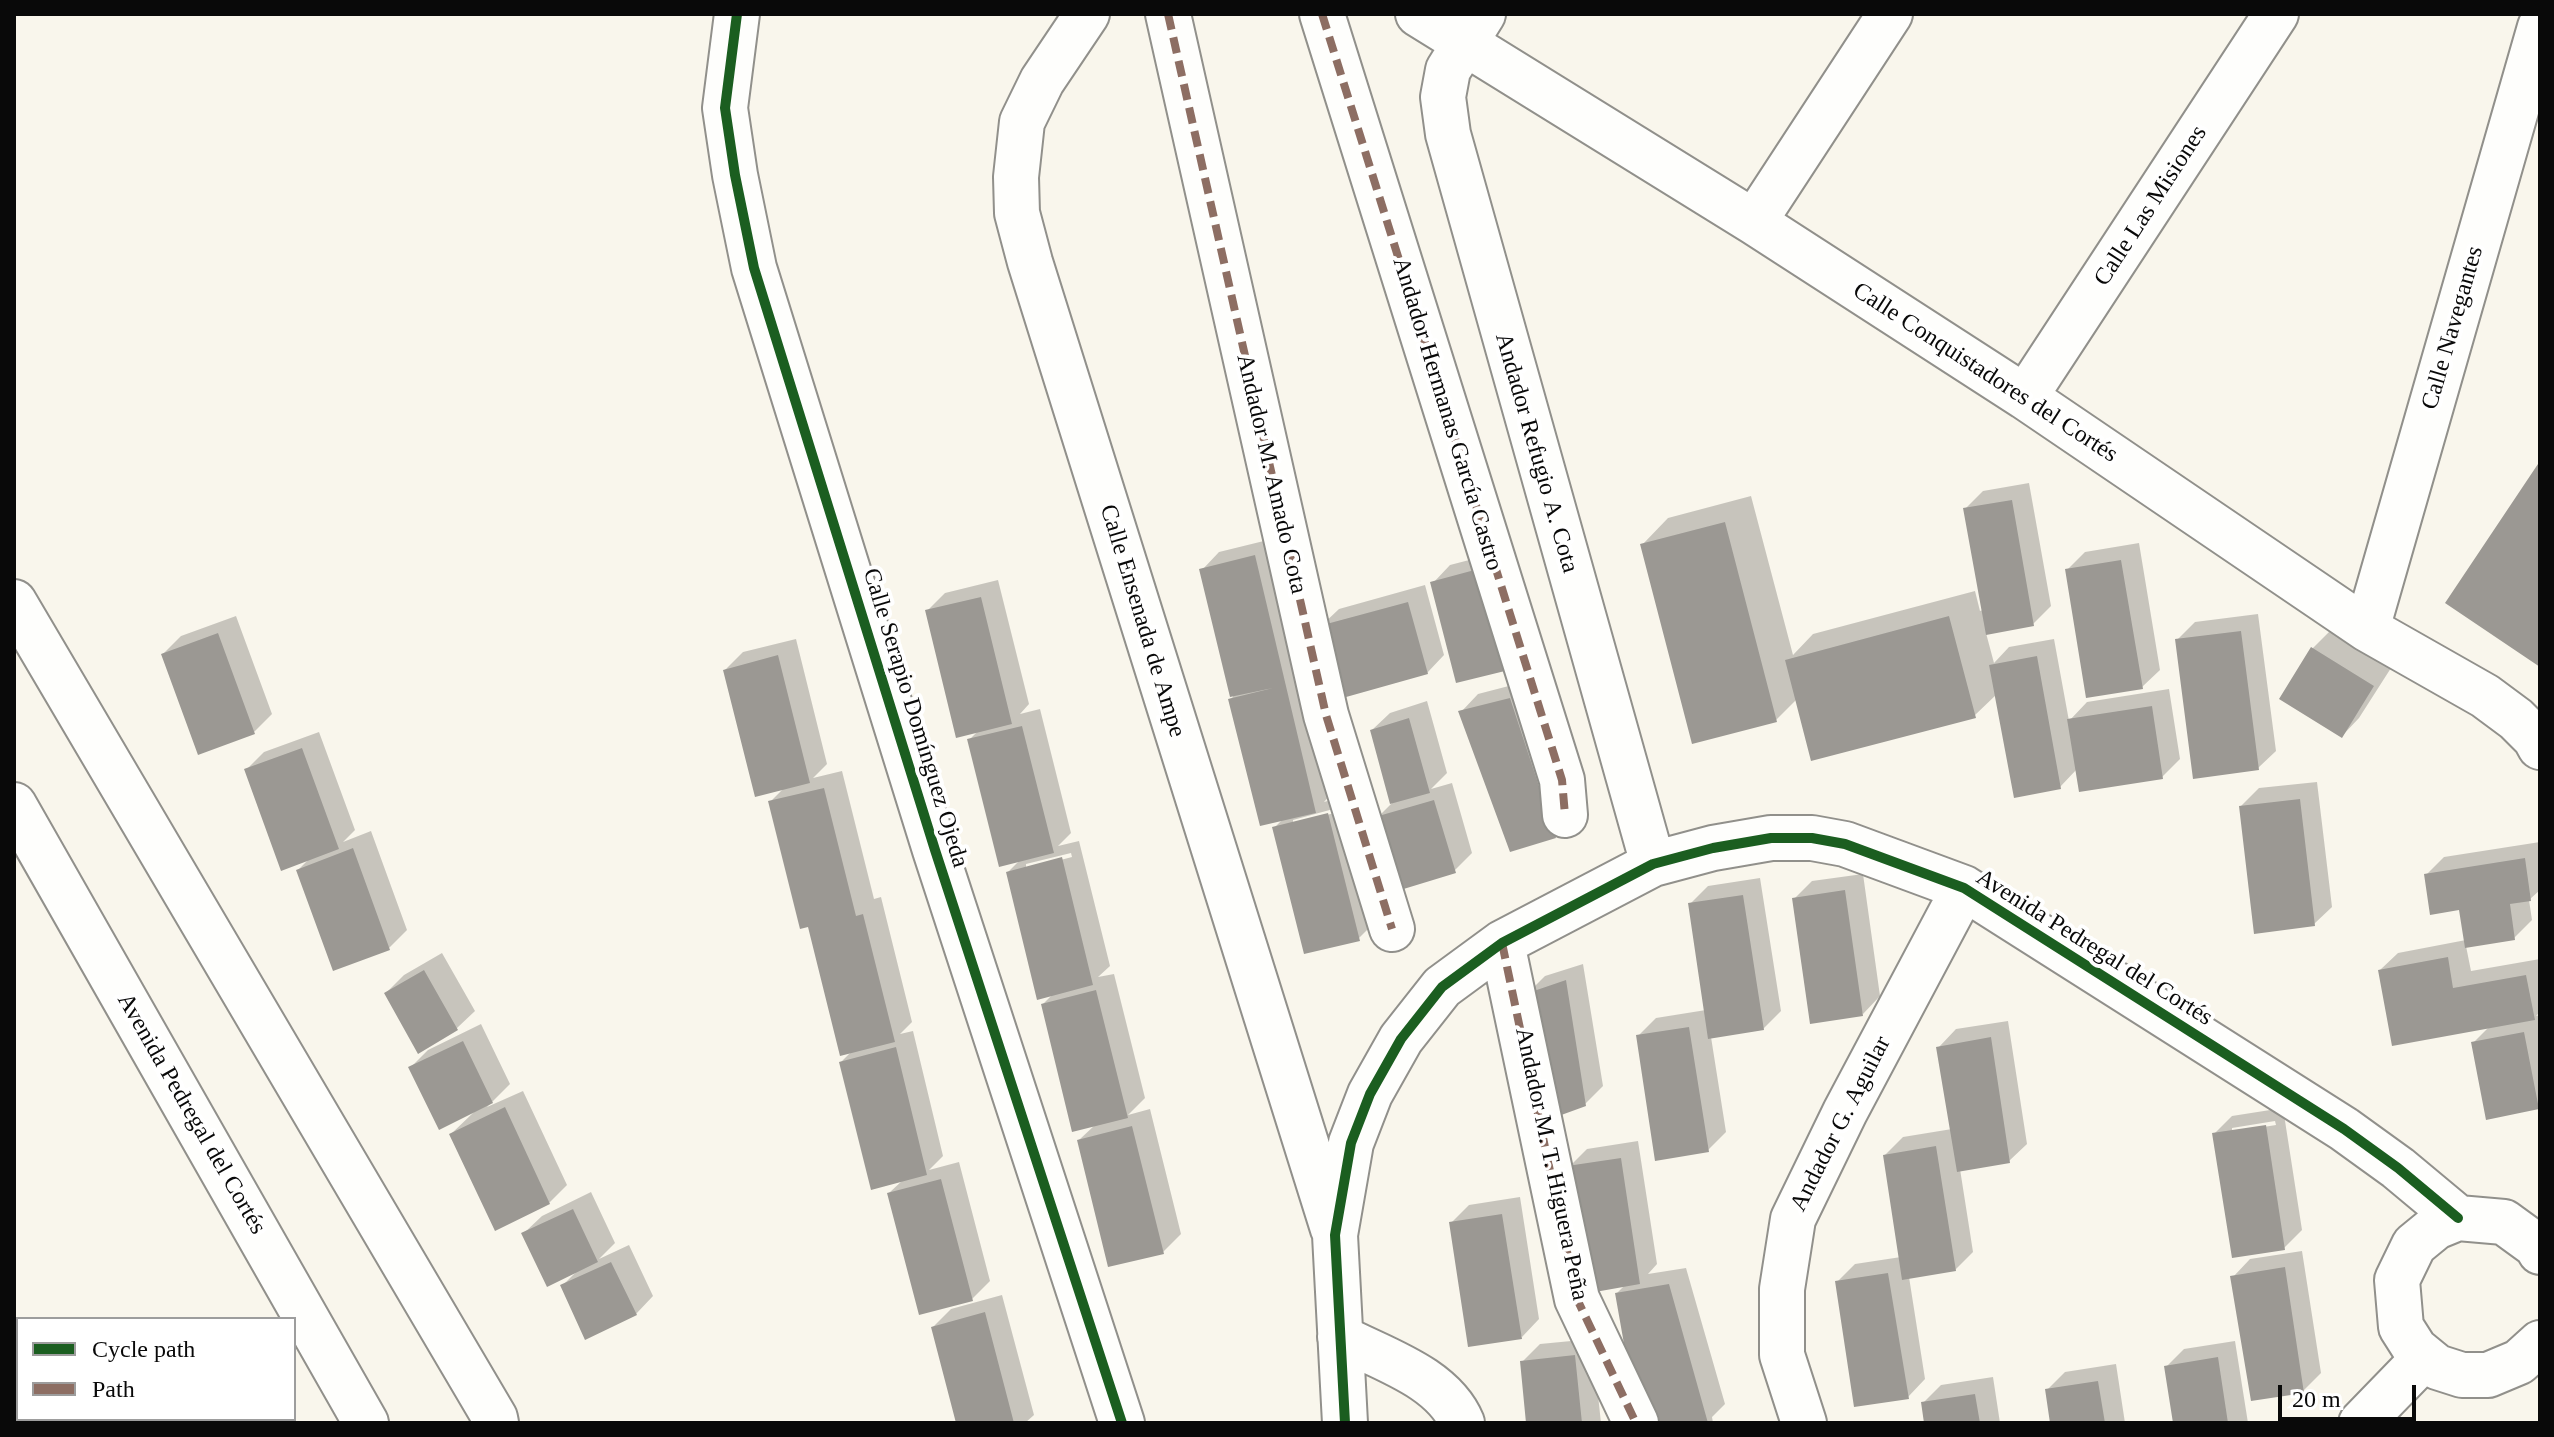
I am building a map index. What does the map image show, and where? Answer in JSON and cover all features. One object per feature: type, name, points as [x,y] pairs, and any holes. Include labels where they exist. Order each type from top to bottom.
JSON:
[{"type":"street","name":"Calle Serapio Domínguez Ojeda","points":[[737,14],[725,108],[754,268],[931,835],[1122,1423]]},
{"type":"street","name":"Calle Ensenada de Ampe","points":[[1087,14],[1042,81],[1022,122],[1016,177],[1017,213],[1335,1235]]},
{"type":"street","name":"Andador M. Amado Cota","points":[[1168,14],[1326,715],[1392,929]]},
{"type":"street","name":"Andador Hermanas García Castro","points":[[1322,14],[1562,780],[1565,815]]},
{"type":"street","name":"Calle Conquistadores del Cortés","points":[[1418,14],[1473,28],[1754,222],[2025,397],[2367,629],[2485,696],[2516,719],[2540,747]]},
{"type":"street","points":[[1754,222],[1890,14]]},
{"type":"street","name":"Calle Las Misiones","points":[[2025,397],[2276,14]]},
{"type":"street","name":"Calle Navegantes","points":[[2367,629],[2540,27]]},
{"type":"street","name":"Andador Refugio A. Cota","points":[[1473,28],[1448,70],[1443,97],[1448,134],[1653,864]]},
{"type":"street","points":[[14,602],[496,1423]]},
{"type":"street","name":"Avenida Pedregal del Cortés","points":[[14,805],[366,1423]]},
{"type":"street","name":"Avenida Pedregal del Cortés","points":[[1345,1423],[1335,1235],[1351,1143],[1370,1094],[1401,1039],[1442,987],[1502,943],[1653,864],[1713,848],[1771,838],[1812,838],[1845,844],[1964,888],[2344,1129],[2398,1168],[2458,1218]]},
{"type":"street","name":"Andador G. Aguilar","points":[[1804,1423],[1782,1355],[1782,1289],[1793,1219],[1845,1112],[1964,888]]},
{"type":"street","name":"Andador M. T. Higuera Peña","points":[[1502,943],[1577,1299],[1636,1423]]},
{"type":"street","points":[[2540,1252],[2537,1246],[2504,1222],[2458,1218],[2436,1227],[2414,1245],[2397,1280],[2401,1327],[2415,1349],[2437,1367],[2462,1375],[2488,1375],[2519,1362],[2540,1343]]},
{"type":"street","points":[[1340,1337],[1430,1383],[1449,1398],[1462,1423]]},
{"type":"street","points":[[2361,1423],[2424,1358]]},
{"type":"building","points":[[2540,461],[2540,667],[2445,603]]},
{"type":"building","points":[[2012,500],[2034,626],[1986,635],[1963,508]]},
{"type":"building","points":[[1725,522],[1777,722],[1692,744],[1640,544]]},
{"type":"building","points":[[1255,555],[1316,813],[1260,826],[1228,699],[1273,688],[1230,697],[1199,569]]},
{"type":"building","points":[[2121,560],[2143,689],[2086,698],[2065,569]]},
{"type":"building","points":[[1482,568],[1509,670],[1456,683],[1430,582]]},
{"type":"building","points":[[981,597],[1012,724],[956,738],[925,610]]},
{"type":"building","points":[[1408,602],[1428,674],[1339,699],[1319,626]]},
{"type":"building","points":[[1949,616],[1976,718],[1811,761],[1785,660]]},
{"type":"building","points":[[2241,631],[2259,770],[2193,779],[2175,639]]},
{"type":"building","points":[[218,633],[255,734],[198,755],[161,654]]},
{"type":"building","points":[[2311,647],[2374,686],[2342,738],[2279,699]]},
{"type":"building","points":[[778,655],[810,783],[755,797],[723,670]]},
{"type":"building","points":[[2037,656],[2061,789],[2014,798],[1989,665]]},
{"type":"building","points":[[1510,698],[1556,838],[1510,852],[1458,711]]},
{"type":"building","points":[[2152,706],[2163,779],[2079,792],[2067,719]]},
{"type":"building","points":[[1409,718],[1430,793],[1390,804],[1370,730]]},
{"type":"building","points":[[1022,726],[1054,853],[999,867],[967,739]]},
{"type":"building","points":[[302,748],[339,849],[281,871],[244,769]]},
{"type":"building","points":[[824,788],[856,916],[863,914],[895,1042],[840,1056],[808,927],[800,929],[768,801]]},
{"type":"building","points":[[2300,799],[2315,926],[2254,934],[2239,806]]},
{"type":"building","points":[[1434,800],[1456,873],[1397,891],[1375,817]]},
{"type":"building","points":[[1328,813],[1360,941],[1304,954],[1272,827]]},
{"type":"building","points":[[353,848],[390,950],[333,971],[296,870]]},
{"type":"building","points":[[1062,857],[1093,985],[1037,1000],[1006,872]]},
{"type":"building","points":[[2525,858],[2531,901],[2510,904],[2515,940],[2465,948],[2459,910],[2430,915],[2424,874]]},
{"type":"building","points":[[1845,890],[1863,1016],[1810,1024],[1792,898]]},
{"type":"building","points":[[1743,895],[1764,1030],[1708,1039],[1688,903]]},
{"type":"building","points":[[2448,957],[2453,988],[2526,975],[2535,1020],[2392,1046],[2378,970]]},
{"type":"building","points":[[424,970],[458,1030],[418,1054],[384,993]]},
{"type":"building","points":[[1566,980],[1586,1106],[1553,1118],[1525,994]]},
{"type":"building","points":[[1096,990],[1128,1118],[1072,1132],[1041,1004]]},
{"type":"building","points":[[1689,1027],[1709,1152],[1655,1161],[1636,1035]]},
{"type":"building","points":[[2524,1032],[2539,1109],[2486,1120],[2471,1042]]},
{"type":"building","points":[[1991,1037],[2010,1163],[1957,1172],[1936,1047]]},
{"type":"building","points":[[463,1041],[493,1103],[439,1130],[408,1067]]},
{"type":"building","points":[[896,1047],[927,1175],[871,1190],[839,1062]]},
{"type":"building","points":[[505,1107],[550,1204],[495,1231],[449,1134]]},
{"type":"building","points":[[2266,1125],[2285,1250],[2232,1258],[2212,1133]]},
{"type":"building","points":[[1132,1126],[1164,1254],[1108,1267],[1077,1140]]},
{"type":"building","points":[[1936,1146],[1956,1271],[1902,1280],[1883,1155]]},
{"type":"building","points":[[1621,1158],[1640,1284],[1595,1292],[1567,1166]]},
{"type":"building","points":[[941,1179],[973,1301],[919,1315],[887,1193]]},
{"type":"building","points":[[573,1209],[598,1262],[547,1287],[521,1233]]},
{"type":"building","points":[[1502,1214],[1522,1339],[1468,1347],[1449,1222]]},
{"type":"building","points":[[611,1262],[637,1315],[585,1340],[560,1285]]},
{"type":"building","points":[[2285,1267],[2304,1393],[2251,1401],[2230,1276]]},
{"type":"building","points":[[1888,1273],[1909,1399],[1854,1407],[1835,1281]]},
{"type":"building","points":[[1669,1284],[1708,1423],[1638,1423],[1615,1293]]},
{"type":"building","points":[[985,1312],[1014,1423],[956,1423],[931,1327]]},
{"type":"building","points":[[1575,1355],[1582,1423],[1526,1423],[1520,1361]]},
{"type":"building","points":[[2218,1357],[2228,1423],[2173,1423],[2164,1366]]},
{"type":"building","points":[[2098,1381],[2105,1423],[2050,1423],[2045,1389]]},
{"type":"building","points":[[1975,1394],[1980,1423],[1924,1423],[1921,1402]]},
{"type":"marked path","points":[[1168,14],[1326,715],[1392,929]]},
{"type":"marked path","points":[[1322,14],[1562,780],[1565,815]]},
{"type":"marked path","points":[[1502,943],[1577,1299],[1636,1423]]},
{"type":"cycle path","points":[[737,14],[725,108],[754,268],[935,850],[1122,1423]]},
{"type":"cycle path","points":[[1345,1423],[1335,1235],[1351,1143],[1370,1094],[1401,1039],[1442,987],[1502,943],[1653,864],[1713,848],[1771,838],[1812,838],[1845,844],[1964,888],[2344,1129],[2398,1168],[2458,1218]]}]
